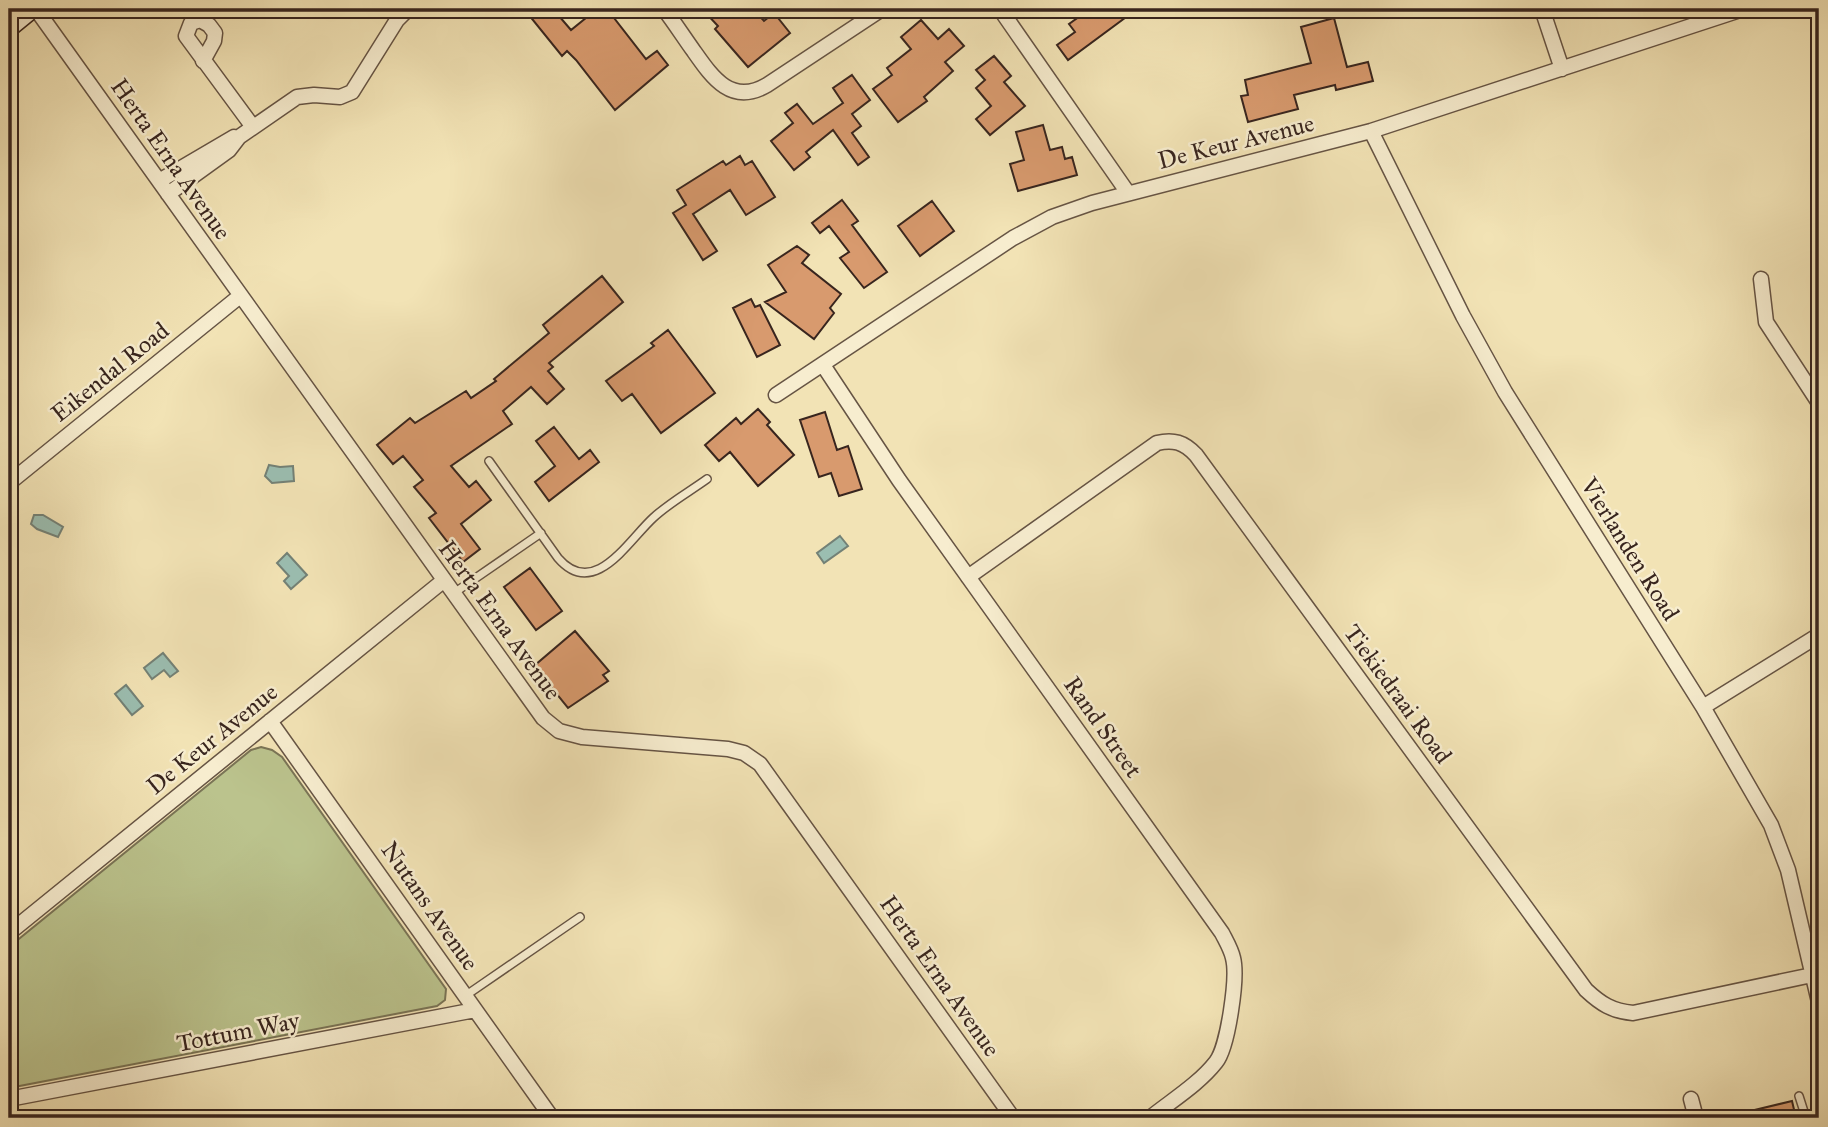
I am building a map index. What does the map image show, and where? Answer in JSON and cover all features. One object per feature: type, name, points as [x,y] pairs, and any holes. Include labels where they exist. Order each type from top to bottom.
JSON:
[{"type":"street","points":[[9,27],[34,9]]},
{"type":"street","name":"Herta Erna Avenue","points":[[34,9],[536,710],[559,731],[582,737],[728,749],[744,753],[760,764],[1013,1118]]},
{"type":"street","points":[[386,9],[397,20]]},
{"type":"street","points":[[159,181],[229,150],[239,137],[297,97],[340,97],[352,92],[397,20],[408,9]]},
{"type":"street","points":[[664,9],[715,80],[729,89],[744,92],[767,85],[882,9]]},
{"type":"street","points":[[1000,9],[1128,193]]},
{"type":"street","points":[[1542,9],[1562,69]]},
{"type":"street","name":"De Keur Avenue","points":[[776,395],[1034,225],[1128,193],[1371,131],[1743,9]]},
{"type":"street","points":[[204,61],[253,127]]},
{"type":"street","name":"Vierlanden Road","points":[[1371,131],[1463,316],[1505,392],[1703,707],[1774,833],[1788,870],[1819,1002]]},
{"type":"street","points":[[168,194],[206,159]]},
{"type":"street","points":[[1761,279],[1766,322],[1819,403]]},
{"type":"street","name":"Eikendal Road","points":[[9,483],[240,296]]},
{"type":"street","name":"Rand Street","points":[[823,365],[899,480],[1222,933],[1233,957],[1230,1012],[1222,1052],[1211,1067],[1150,1118]]},
{"type":"street","name":"Tiekiedraai Road","points":[[968,577],[1157,443],[1167,441],[1183,444],[1204,466],[1586,990],[1601,1004],[1616,1011],[1633,1013],[1812,975]]},
{"type":"street","name":"De Keur Avenue","points":[[9,933],[443,581]]},
{"type":"street","points":[[1703,707],[1819,635]]},
{"type":"street","name":"Nutans Avenue","points":[[270,721],[552,1118]]},
{"type":"street","name":"Tottum Way","points":[[9,1099],[475,1010]]},
{"type":"street","points":[[1691,1098],[1696,1118]]},
{"type":"lane","points":[[489,461],[558,558],[572,571],[596,570],[617,557],[660,512],[707,479]]},
{"type":"lane","points":[[453,594],[541,533]]},
{"type":"lane","points":[[466,996],[580,917]]},
{"type":"lane","points":[[1799,1096],[1806,1118]]},
{"type":"green space","points":[[261,747],[282,757],[446,989],[445,1000],[437,1006],[9,1088],[9,947],[251,750]]},
{"type":"shaded area","points":[[269,465],[293,466],[294,481],[272,483],[265,476]]},
{"type":"shaded area","points":[[34,515],[43,515],[63,527],[58,537],[31,524]]},
{"type":"shaded area","points":[[840,536],[848,546],[824,563],[817,553]]},
{"type":"shaded area","points":[[287,553],[307,575],[291,589],[284,581],[289,576],[277,563]]},
{"type":"shaded area","points":[[163,653],[178,671],[170,677],[164,670],[152,679],[144,668]]},
{"type":"shaded area","points":[[126,685],[143,706],[132,715],[115,694]]},
{"type":"building","points":[[524,9],[553,9],[571,30],[597,9],[607,9],[646,59],[657,51],[668,65],[615,110],[576,60],[567,51],[562,56]]},
{"type":"building","points":[[702,9],[753,9],[764,21],[774,13],[790,33],[748,67],[715,29],[718,26]]},
{"type":"building","points":[[1090,9],[1137,9],[1068,60],[1057,45],[1075,32],[1069,24]]},
{"type":"building","points":[[1334,18],[1347,67],[1368,62],[1373,81],[1336,90],[1335,85],[1294,95],[1298,109],[1248,122],[1241,96],[1248,95],[1245,80],[1311,63],[1301,27]]},
{"type":"building","points":[[921,20],[938,39],[949,29],[964,46],[945,62],[953,71],[924,97],[927,101],[898,122],[873,89],[892,75],[887,68],[911,49],[901,37]]},
{"type":"building","points":[[994,56],[1011,76],[1004,82],[1025,106],[990,135],[976,119],[991,106],[976,88],[985,80],[976,70]]},
{"type":"building","points":[[852,75],[870,100],[852,114],[861,126],[852,133],[869,157],[858,165],[833,130],[806,152],[810,157],[794,170],[771,141],[793,123],[785,113],[797,104],[813,124],[843,103],[833,88]]},
{"type":"building","points":[[1043,125],[1050,150],[1062,147],[1065,159],[1072,157],[1077,175],[1018,191],[1010,164],[1024,160],[1016,132]]},
{"type":"building","points":[[740,156],[745,165],[752,161],[775,197],[746,215],[730,190],[693,214],[717,251],[703,260],[673,213],[686,205],[677,190],[723,161],[726,165]]},
{"type":"building","points":[[842,200],[858,221],[852,225],[887,272],[864,288],[840,258],[849,252],[829,226],[820,233],[812,223]]},
{"type":"building","points":[[932,201],[954,231],[920,256],[898,226]]},
{"type":"building","points":[[797,246],[809,255],[802,263],[841,294],[830,308],[834,313],[814,339],[765,302],[786,292],[768,265]]},
{"type":"building","points":[[602,276],[623,302],[549,363],[553,367],[548,371],[564,389],[547,404],[531,387],[503,411],[512,424],[451,466],[469,487],[476,481],[491,500],[461,524],[480,549],[463,562],[429,518],[436,513],[414,487],[423,480],[403,456],[393,464],[377,445],[410,418],[415,423],[466,391],[471,398],[496,381],[494,379],[549,333],[543,325]]},
{"type":"building","points":[[751,299],[755,307],[760,305],[780,345],[757,357],[733,308]]},
{"type":"building","points":[[668,330],[715,393],[661,433],[632,394],[622,401],[606,381],[654,346],[651,343]]},
{"type":"building","points":[[758,409],[770,422],[767,425],[794,455],[758,486],[730,452],[719,461],[705,445],[736,418],[741,424]]},
{"type":"building","points":[[825,412],[837,450],[848,446],[862,489],[839,496],[831,473],[819,477],[800,420]]},
{"type":"building","points":[[554,427],[579,459],[590,450],[599,462],[549,501],[535,482],[555,466],[536,441]]},
{"type":"building","points":[[530,568],[562,611],[536,630],[504,587]]},
{"type":"building","points":[[575,631],[609,671],[603,675],[608,681],[568,708],[534,666]]},
{"type":"building","points":[[1792,1101],[1796,1118],[1743,1118],[1742,1113]]}]
